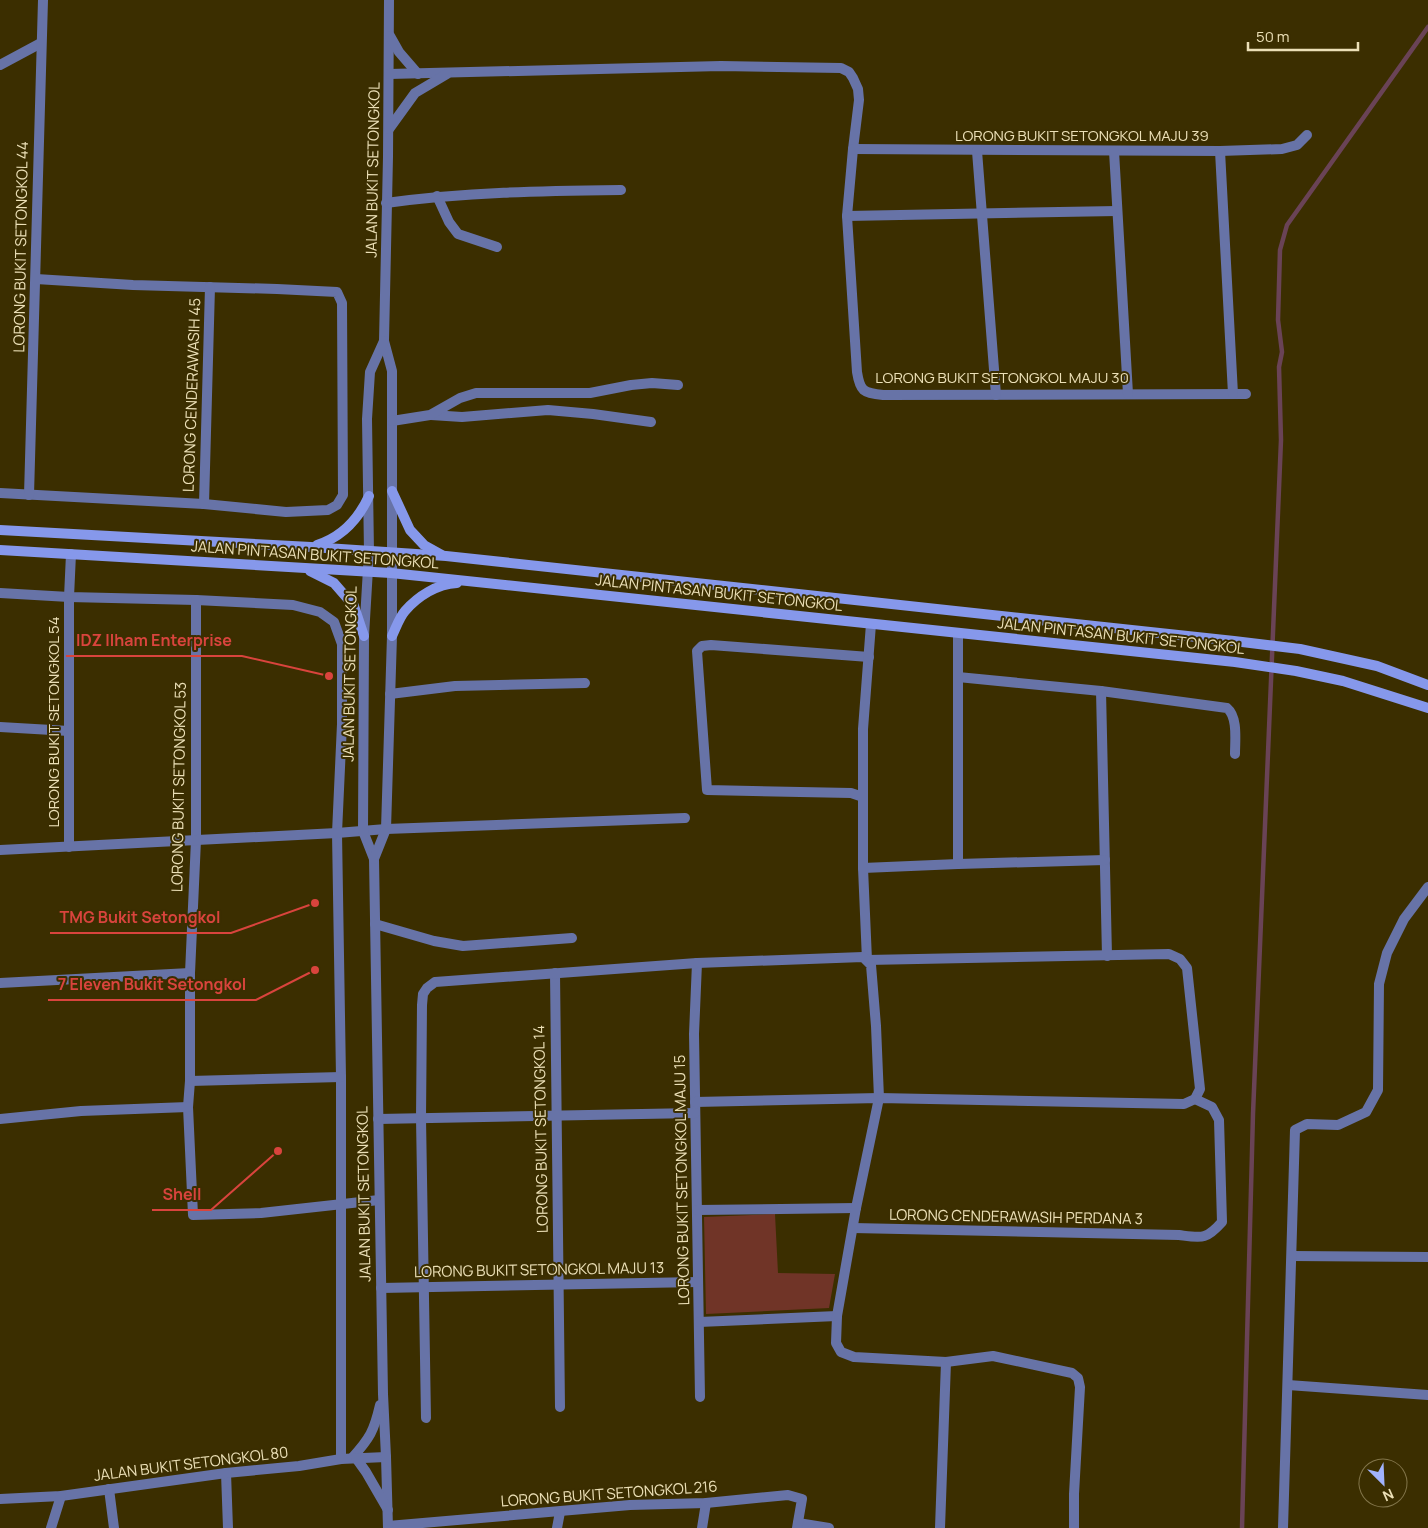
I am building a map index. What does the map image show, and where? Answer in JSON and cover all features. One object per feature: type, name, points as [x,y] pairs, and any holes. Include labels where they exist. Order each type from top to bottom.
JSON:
[{"type":"main road","points":[[392,491],[410,530],[424,545],[446,556]]},
{"type":"main road","points":[[311,547],[326,542],[352,524],[362,511],[369,496]]},
{"type":"main road","name":"JALAN PINTASAN BUKIT SETONGKOL","points":[[0,530],[446,556],[1300,648],[1377,666],[1428,685]]},
{"type":"main road","name":"JALAN PINTASAN BUKIT SETONGKOL","points":[[0,550],[306,569],[391,572],[1235,662],[1296,671],[1343,681],[1428,708]]},
{"type":"main road","points":[[306,569],[334,583],[344,594],[354,606],[364,636]]},
{"type":"main road","points":[[392,636],[404,612],[424,594],[448,584],[475,582]]},
{"type":"street","name":"LORONG BUKIT SETONGKOL 44","points":[[29,495],[43,0]]},
{"type":"street","name":"JALAN BUKIT SETONGKOL","points":[[374,858],[386,829],[392,636],[392,371],[384,341],[389,129],[389,0]]},
{"type":"street","points":[[389,35],[398,52],[418,74]]},
{"type":"street","points":[[0,65],[41,43]]},
{"type":"street","name":"LORONG BUKIT SETONGKOL MAJU 30","points":[[448,73],[721,66],[841,68],[849,72],[854,78],[859,100],[847,216],[857,372],[862,390],[870,394],[883,395],[1246,394]]},
{"type":"street","points":[[389,74],[448,73]]},
{"type":"street","points":[[389,129],[416,93],[448,73]]},
{"type":"street","name":"LORONG BUKIT SETONGKOL MAJU 39","points":[[853,149],[977,151],[1220,151],[1282,149],[1297,145],[1307,134]]},
{"type":"street","points":[[977,151],[996,395]]},
{"type":"street","points":[[1114,151],[1128,394]]},
{"type":"street","points":[[1220,151],[1233,394]]},
{"type":"street","points":[[386,203],[437,196],[479,193],[621,190]]},
{"type":"street","points":[[437,196],[449,222],[458,234],[497,247]]},
{"type":"street","points":[[847,216],[1117,211]]},
{"type":"street","points":[[0,493],[204,504],[286,512],[328,510],[337,505],[343,495],[342,303],[336,292],[327,290],[133,285],[36,279]]},
{"type":"street","name":"LORONG CENDERAWASIH 45","points":[[204,504],[210,287]]},
{"type":"street","name":"JALAN BUKIT SETONGKOL","points":[[384,341],[370,372],[367,419],[369,552],[364,636],[363,831],[374,858],[383,1394],[388,1527]]},
{"type":"street","points":[[430,415],[460,398],[476,394],[590,393],[652,383],[678,385]]},
{"type":"street","points":[[392,421],[430,415],[462,417],[548,410],[651,422]]},
{"type":"street","name":"LORONG BUKIT SETONGKOL 54","points":[[69,847],[69,598],[71,554]]},
{"type":"street","points":[[0,593],[69,598],[196,600],[293,605],[320,612],[334,622],[342,644],[342,724],[337,833],[341,1205],[350,1458],[366,1472],[388,1511]]},
{"type":"street","name":"LORONG BUKIT SETONGKOL 53","points":[[196,600],[196,840],[190,973],[190,1081],[188,1107],[193,1215],[262,1213],[341,1205]]},
{"type":"street","points":[[871,624],[863,729],[863,868],[868,960],[871,965],[876,1026],[879,1098],[856,1208],[837,1316],[836,1343],[842,1352],[854,1357],[946,1362],[993,1356],[1072,1373],[1078,1378],[1080,1387],[1074,1528]]},
{"type":"street","points":[[958,633],[958,864]]},
{"type":"street","points":[[863,797],[851,793],[707,790],[697,651],[702,646],[711,645],[869,657]]},
{"type":"street","points":[[958,677],[1101,691],[1227,708],[1232,712],[1234,718],[1235,754]]},
{"type":"street","points":[[390,694],[456,686],[585,683]]},
{"type":"street","points":[[1101,691],[1107,956]]},
{"type":"street","points":[[0,728],[69,731]]},
{"type":"street","points":[[0,850],[386,829],[685,818]]},
{"type":"street","points":[[863,868],[1105,860]]},
{"type":"street","points":[[1283,1528],[1295,1130],[1307,1124],[1338,1124],[1366,1112],[1378,1090],[1379,984],[1387,953],[1404,919],[1428,887]]},
{"type":"street","points":[[375,924],[434,941],[463,946],[572,938]]},
{"type":"street","points":[[426,1418],[422,1118],[424,994],[435,982],[697,963],[863,957],[868,960],[1169,954],[1180,959],[1186,968],[1200,1089],[1195,1098],[1184,1104],[879,1098],[695,1102]]},
{"type":"street","name":"LORONG BUKIT SETONGKOL MAJU 15","points":[[697,963],[694,1034],[700,1397]]},
{"type":"street","points":[[0,983],[190,973]]},
{"type":"street","name":"LORONG BUKIT SETONGKOL 14","points":[[554,973],[560,1407]]},
{"type":"street","points":[[190,1081],[341,1077]]},
{"type":"street","name":"LORONG CENDERAWASIH PERDANA 3","points":[[854,1228],[1179,1234],[1197,1238],[1211,1234],[1222,1222],[1219,1120],[1212,1107],[1195,1098]]},
{"type":"street","points":[[0,1118],[81,1111],[188,1107]]},
{"type":"street","points":[[378,1119],[696,1113]]},
{"type":"street","points":[[341,1205],[379,1200]]},
{"type":"street","points":[[697,1210],[856,1208]]},
{"type":"street","points":[[1292,1256],[1428,1257]]},
{"type":"street","name":"LORONG BUKIT SETONGKOL MAJU 13","points":[[381,1288],[698,1282]]},
{"type":"street","points":[[699,1322],[837,1316]]},
{"type":"street","points":[[940,1528],[946,1362]]},
{"type":"street","points":[[1288,1385],[1428,1395]]},
{"type":"street","points":[[350,1458],[366,1442],[374,1430],[383,1394]]},
{"type":"street","name":"JALAN BUKIT SETONGKOL 80","points":[[0,1499],[61,1496],[350,1458],[386,1457]]},
{"type":"street","points":[[226,1473],[228,1528]]},
{"type":"street","points":[[109,1489],[114,1528]]},
{"type":"street","name":"LORONG BUKIT SETONGKOL 216","points":[[388,1527],[630,1505],[706,1503],[788,1495],[802,1499],[797,1526]]},
{"type":"street","points":[[51,1528],[61,1496]]},
{"type":"street","points":[[702,1528],[706,1503]]},
{"type":"street","points":[[557,1528],[560,1512]]},
{"type":"street","points":[[797,1526],[829,1528]]},
{"type":"shaded area","points":[[775,1214],[778,1273],[835,1274],[829,1308],[706,1314],[704,1217]]},
{"type":"waterway","points":[[1242,1528],[1253,1114],[1281,440],[1279,367],[1282,352],[1278,320],[1280,250],[1287,225],[1428,27]]},
{"type":"place","name":"IDZ Ilham Enterprise","points":[[329,676]]},
{"type":"place","name":"TMG Bukit Setongkol","points":[[315,903]]},
{"type":"place","name":"7 Eleven Bukit Setongkol","points":[[315,970]]},
{"type":"place","name":"Shell","points":[[278,1151]]}]
